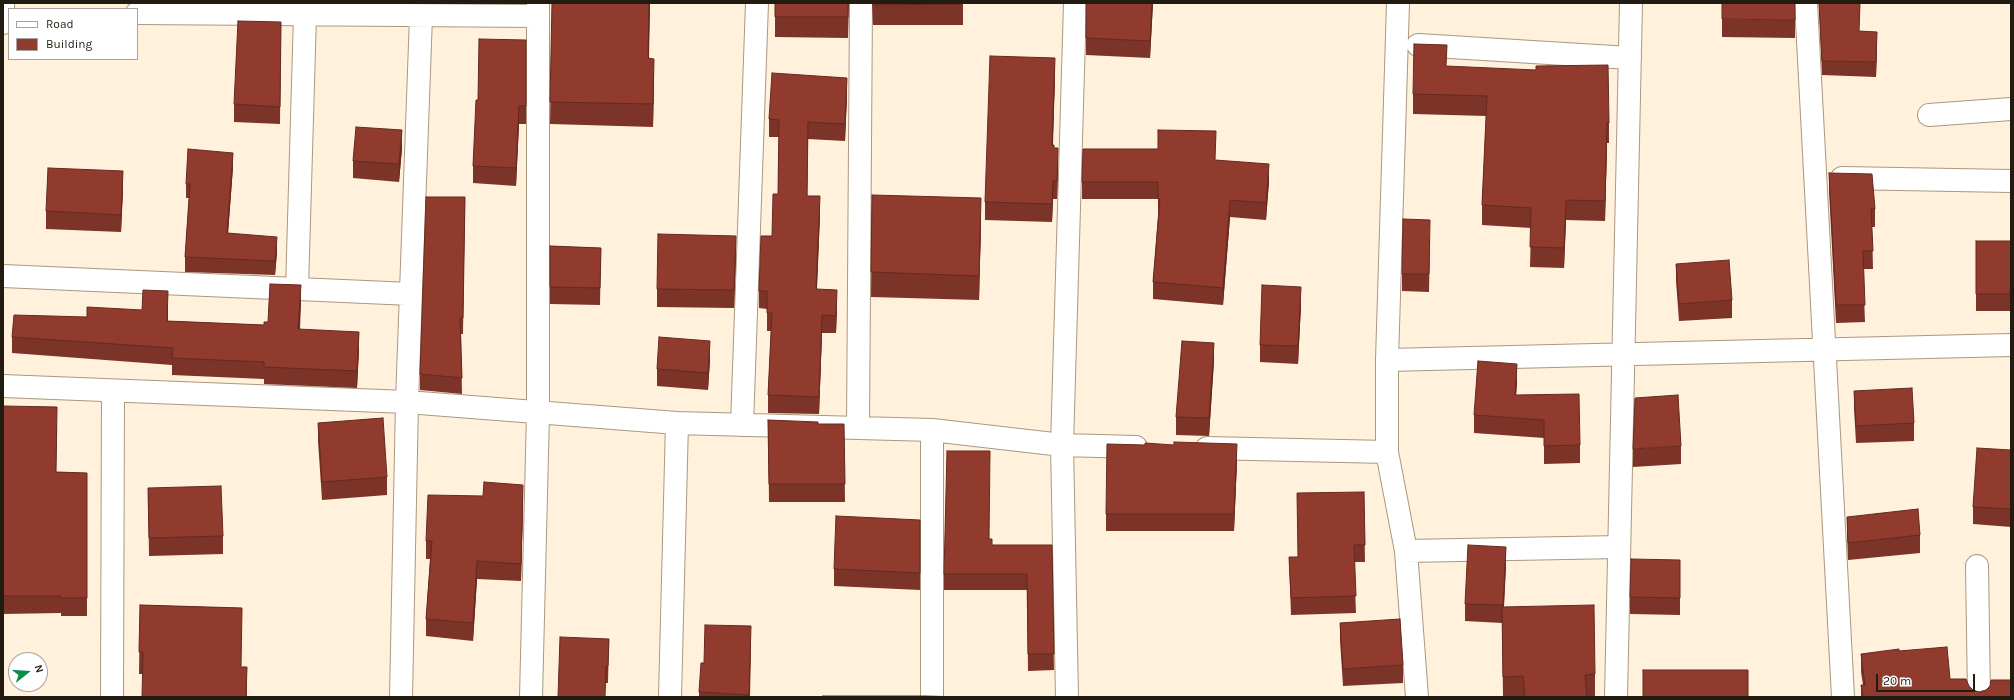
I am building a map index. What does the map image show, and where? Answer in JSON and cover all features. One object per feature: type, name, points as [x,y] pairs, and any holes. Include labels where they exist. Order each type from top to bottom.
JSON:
[{"type":"street","points":[[3,3],[3,23]]},
{"type":"street","points":[[742,425],[757,3]]},
{"type":"street","points":[[858,426],[861,3]]},
{"type":"street","points":[[1068,697],[1062,445],[1074,3]]},
{"type":"street","points":[[1398,3],[1398,44],[1387,360],[1387,452],[1406,551],[1417,697]]},
{"type":"street","points":[[1616,697],[1631,3]]},
{"type":"street","points":[[1806,3],[1843,697]]},
{"type":"street","points":[[138,13],[421,16],[538,9],[538,413],[531,697]]},
{"type":"street","points":[[297,289],[304,14]]},
{"type":"street","points":[[401,697],[407,402],[421,16]]},
{"type":"street","points":[[1398,44],[1630,58]]},
{"type":"street","points":[[1929,116],[2011,109]]},
{"type":"street","points":[[1816,178],[2011,181]]},
{"type":"street","points":[[3,276],[411,294]]},
{"type":"street","points":[[1387,360],[2011,345]]},
{"type":"street","points":[[3,386],[407,402],[677,423],[858,426],[932,430],[1062,445],[1158,447]]},
{"type":"street","points":[[112,697],[113,391]]},
{"type":"street","points":[[670,697],[677,423]]},
{"type":"street","points":[[932,430],[932,697]]},
{"type":"street","points":[[1189,448],[1387,452]]},
{"type":"street","points":[[1406,551],[1619,547]]},
{"type":"street","points":[[1977,566],[1979,697]]},
{"type":"building","points":[[552,3],[649,3],[648,58],[654,59],[653,104],[550,102]]},
{"type":"building","points":[[775,3],[848,3],[848,17],[775,17]]},
{"type":"building","points":[[873,3],[963,3],[963,4],[873,5]]},
{"type":"building","points":[[1086,3],[1152,3],[1150,41],[1086,38]]},
{"type":"building","points":[[1722,3],[1795,3],[1795,20],[1722,19]]},
{"type":"building","points":[[1819,3],[1860,3],[1859,31],[1877,32],[1876,62],[1822,61]]},
{"type":"building","points":[[238,21],[281,22],[280,107],[234,104]]},
{"type":"building","points":[[479,39],[526,40],[526,106],[519,106],[516,168],[473,166],[476,100],[478,100]]},
{"type":"building","points":[[1414,44],[1447,45],[1446,66],[1536,70],[1536,66],[1608,65],[1609,123],[1607,123],[1605,201],[1566,200],[1564,248],[1530,247],[1531,208],[1482,205],[1487,96],[1413,94]]},
{"type":"building","points":[[990,56],[1055,58],[1052,145],[1054,145],[1054,148],[1058,148],[1057,181],[1053,181],[1052,204],[985,202]]},
{"type":"building","points":[[772,73],[847,78],[845,124],[808,122],[807,196],[820,196],[816,289],[837,290],[836,316],[822,315],[819,397],[768,395],[772,313],[767,313],[767,291],[759,291],[761,236],[772,236],[773,194],[778,194],[779,120],[769,119]]},
{"type":"building","points":[[356,127],[402,130],[399,164],[353,161]]},
{"type":"building","points":[[1158,130],[1216,131],[1215,160],[1269,164],[1266,203],[1230,200],[1223,288],[1153,282],[1160,199],[1158,199],[1158,182],[1082,182],[1083,149],[1158,149]]},
{"type":"building","points":[[188,149],[233,153],[227,233],[277,237],[275,261],[185,257],[190,184],[186,184]]},
{"type":"building","points":[[48,168],[123,171],[121,215],[46,211]]},
{"type":"building","points":[[1829,173],[1872,174],[1875,209],[1871,209],[1873,251],[1863,251],[1865,305],[1836,305]]},
{"type":"building","points":[[872,195],[981,198],[979,276],[871,272]]},
{"type":"building","points":[[426,197],[465,197],[463,318],[460,318],[462,378],[420,374]]},
{"type":"building","points":[[1403,219],[1430,220],[1429,274],[1402,274]]},
{"type":"building","points":[[658,234],[736,236],[734,290],[657,289]]},
{"type":"building","points":[[1976,241],[2011,241],[2010,294],[1976,294]]},
{"type":"building","points":[[550,246],[601,248],[600,288],[550,287]]},
{"type":"building","points":[[1729,260],[1732,300],[1679,304],[1676,264]]},
{"type":"building","points":[[270,284],[301,285],[298,329],[359,332],[357,371],[264,367],[264,362],[172,358],[173,348],[12,337],[14,315],[87,317],[87,307],[142,310],[143,290],[168,291],[167,321],[264,325],[264,322],[268,322]]},
{"type":"building","points":[[1262,285],[1301,287],[1298,346],[1260,345]]},
{"type":"building","points":[[659,337],[710,341],[708,373],[657,369]]},
{"type":"building","points":[[1182,341],[1214,343],[1209,418],[1176,417]]},
{"type":"building","points":[[1478,361],[1517,364],[1515,395],[1579,394],[1580,445],[1544,446],[1544,420],[1474,415]]},
{"type":"building","points":[[1912,388],[1914,423],[1856,426],[1854,391]]},
{"type":"building","points":[[1678,395],[1681,446],[1633,449],[1635,398]]},
{"type":"building","points":[[3,406],[57,407],[56,472],[87,473],[87,598],[61,598],[61,596],[3,596]]},
{"type":"building","points":[[383,418],[387,477],[322,482],[318,423]]},
{"type":"building","points":[[768,420],[818,422],[818,424],[844,424],[845,484],[769,484]]},
{"type":"building","points":[[1174,442],[1237,444],[1234,514],[1106,514],[1107,444],[1145,445],[1145,443],[1174,445]]},
{"type":"building","points":[[1977,448],[2011,450],[2011,509],[1973,507]]},
{"type":"building","points":[[947,451],[990,451],[989,539],[992,539],[992,545],[1052,545],[1054,654],[1028,654],[1027,574],[944,574]]},
{"type":"building","points":[[484,482],[523,485],[521,564],[477,561],[473,623],[426,619],[432,541],[426,541],[428,495],[483,496]]},
{"type":"building","points":[[221,486],[223,536],[149,538],[148,488]]},
{"type":"building","points":[[1364,492],[1365,545],[1354,545],[1356,596],[1291,598],[1289,557],[1298,557],[1297,493]]},
{"type":"building","points":[[1918,509],[1920,535],[1848,543],[1847,517]]},
{"type":"building","points":[[836,516],[920,520],[920,573],[834,569]]},
{"type":"building","points":[[1468,545],[1506,547],[1503,605],[1465,604]]},
{"type":"building","points":[[1631,559],[1680,560],[1680,598],[1630,597]]},
{"type":"building","points":[[140,605],[242,608],[241,667],[247,667],[246,697],[142,697],[143,652],[139,652]]},
{"type":"building","points":[[1594,605],[1595,674],[1585,675],[1587,697],[1525,697],[1523,676],[1503,677],[1502,607]]},
{"type":"building","points":[[1400,619],[1403,665],[1343,669],[1340,623]]},
{"type":"building","points":[[705,625],[751,626],[749,695],[699,692],[701,663],[704,663]]},
{"type":"building","points":[[560,637],[609,639],[605,697],[558,697]]},
{"type":"building","points":[[1947,647],[1950,679],[1966,679],[1969,686],[1973,690],[1979,692],[1986,690],[1990,686],[1991,680],[2011,680],[2011,697],[1863,697],[1861,685],[1865,685],[1861,654],[1899,649],[1899,651]]},
{"type":"building","points":[[1643,670],[1748,670],[1748,697],[1643,697]]},
{"type":"building","points":[[925,696],[963,697],[823,697]]}]
